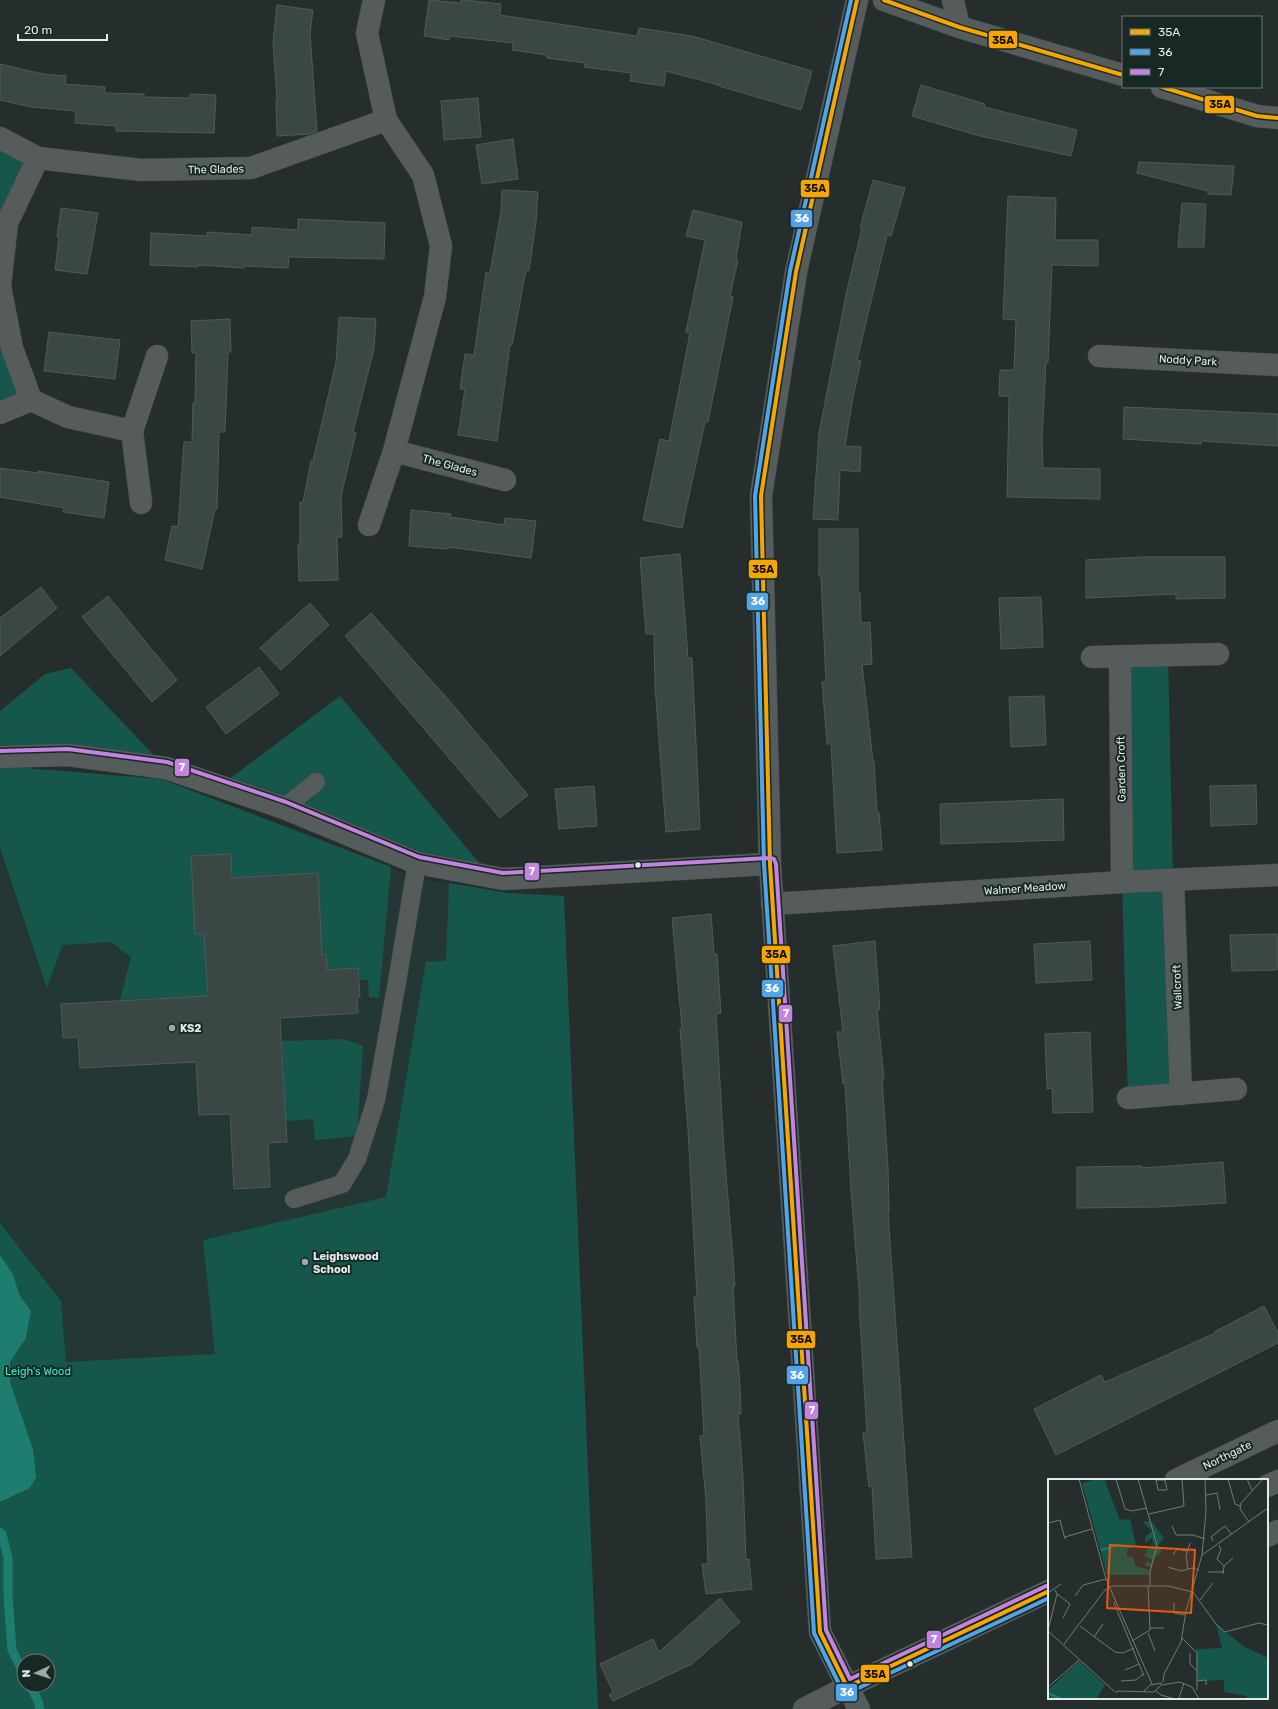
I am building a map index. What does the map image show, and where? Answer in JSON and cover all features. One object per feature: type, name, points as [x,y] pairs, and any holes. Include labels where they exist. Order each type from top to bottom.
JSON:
[{"type":"street","points":[[369,525],[394,451],[435,297],[441,246],[423,175],[386,120],[367,33],[374,0]]},
{"type":"street","points":[[857,0],[796,272],[761,496],[772,904],[820,1632],[858,1709]]},
{"type":"street","points":[[884,0],[959,27],[1122,75]]},
{"type":"street","points":[[953,0],[959,27]]},
{"type":"street","points":[[1165,88],[1257,116],[1278,118]]},
{"type":"street","name":"The Glades","points":[[0,138],[38,158],[141,170],[251,168],[386,120]]},
{"type":"street","points":[[38,158],[7,223],[0,286],[12,348],[31,400],[68,417],[132,431]]},
{"type":"street","points":[[141,503],[132,431],[157,356]]},
{"type":"street","name":"Noddy Park","points":[[1098,356],[1278,365]]},
{"type":"street","points":[[0,413],[31,400]]},
{"type":"street","name":"The Glades","points":[[394,451],[505,480]]},
{"type":"street","points":[[1092,657],[1218,654]]},
{"type":"street","name":"Garden Croft","points":[[1120,657],[1122,882]]},
{"type":"street","points":[[0,756],[68,755],[166,768],[284,808],[417,863],[503,879],[770,864]]},
{"type":"street","name":"Walmer Meadow","points":[[772,904],[1122,882],[1278,875]]},
{"type":"street","name":"Wallcroft","points":[[1173,880],[1181,1094]]},
{"type":"street","points":[[1128,1098],[1236,1089]]},
{"type":"street","name":"Northgate","points":[[1178,1479],[1278,1431]]},
{"type":"street","points":[[1268,1486],[1278,1481]]},
{"type":"street","points":[[1268,1536],[1278,1531]]},
{"type":"street","points":[[804,1709],[1048,1591]]},
{"type":"lane","points":[[284,808],[316,782]]},
{"type":"lane","points":[[294,1199],[342,1184],[357,1159],[376,1100],[417,863]]},
{"type":"shaded area","name":"Leighswood School","points":[[0,766],[161,779],[419,879],[508,893],[564,896],[598,1709],[56,1662],[56,1653],[49,1653],[77,1504],[61,1301],[0,1223]]},
{"type":"shaded area","points":[[0,1255],[13,1274],[19,1294],[31,1311],[26,1338],[10,1362],[10,1382],[33,1449],[36,1477],[30,1488],[0,1502]]},
{"type":"green space","points":[[0,138],[38,158],[7,223],[0,286]]},
{"type":"green space","points":[[0,286],[31,400],[0,413]]},
{"type":"green space","points":[[1168,655],[1173,880],[1181,1094],[1128,1098],[1122,882],[1120,657]]},
{"type":"green space","points":[[71,668],[166,768],[0,757],[0,711],[45,674]]},
{"type":"green space","points":[[340,696],[481,865],[423,856],[228,780]]},
{"type":"green space","points":[[0,766],[161,779],[391,867],[379,998],[369,997],[368,980],[359,980],[358,968],[327,970],[326,955],[269,958],[267,918],[320,915],[318,874],[232,878],[231,854],[191,856],[195,934],[205,934],[208,996],[120,1000],[131,957],[111,942],[62,945],[47,988],[0,847]]},
{"type":"green space","name":"Leighswood School","points":[[449,883],[508,893],[564,896],[598,1709],[0,1709],[0,1502],[30,1488],[33,1449],[10,1382],[10,1362],[26,1338],[31,1311],[19,1294],[13,1274],[0,1255],[0,1223],[61,1301],[66,1362],[215,1354],[203,1240],[386,1197],[426,962],[446,961]]},
{"type":"green space","points":[[344,1039],[363,1046],[357,1136],[315,1140],[313,1119],[286,1121],[282,1041]]},
{"type":"building","points":[[429,0],[461,3],[461,0],[465,0],[501,4],[500,15],[637,36],[639,28],[692,36],[812,71],[801,110],[719,85],[666,71],[664,86],[630,81],[631,73],[584,67],[585,63],[547,58],[547,55],[512,50],[513,43],[450,36],[449,40],[424,36]]},
{"type":"building","points":[[277,5],[313,10],[310,33],[317,131],[310,134],[277,136],[277,100],[273,42]]},
{"type":"building","points":[[0,64],[43,74],[66,76],[65,84],[105,87],[105,93],[144,94],[144,97],[190,98],[190,94],[216,95],[214,133],[116,131],[116,126],[75,123],[76,111],[31,107],[0,100]]},
{"type":"building","points":[[921,85],[985,104],[984,107],[1077,130],[1071,156],[976,135],[912,116]]},
{"type":"building","points":[[478,98],[481,137],[444,140],[441,101]]},
{"type":"building","points":[[513,139],[518,179],[482,184],[476,145]]},
{"type":"building","points":[[1139,162],[1234,166],[1231,195],[1208,194],[1208,191],[1137,173]]},
{"type":"building","points":[[873,180],[905,188],[891,236],[887,235],[857,360],[861,361],[853,397],[845,446],[861,447],[860,472],[840,470],[838,520],[813,519],[819,433],[847,290],[862,228],[860,228]]},
{"type":"building","points":[[502,190],[538,192],[536,222],[529,271],[526,270],[512,345],[510,345],[497,441],[458,435],[465,389],[460,389],[465,354],[474,355],[486,272],[490,273],[501,211]]},
{"type":"building","points":[[1008,196],[1056,198],[1055,240],[1098,240],[1098,266],[1052,265],[1048,362],[1046,362],[1042,438],[1043,468],[1100,469],[1100,499],[1007,497],[1009,396],[999,396],[1000,370],[1014,370],[1016,320],[1003,319]]},
{"type":"building","points":[[1182,203],[1206,204],[1204,247],[1178,247]]},
{"type":"building","points":[[61,208],[98,213],[87,274],[55,270]]},
{"type":"building","points":[[693,210],[742,222],[736,259],[738,260],[730,296],[733,297],[708,422],[705,422],[682,528],[643,520],[660,439],[669,441],[690,333],[686,332],[705,240],[686,236]]},
{"type":"building","points":[[298,219],[385,223],[384,259],[289,257],[288,268],[150,265],[151,233],[207,236],[207,232],[252,235],[252,227],[298,230]]},
{"type":"building","points":[[339,317],[376,319],[374,349],[353,432],[356,433],[341,496],[342,537],[337,537],[338,580],[299,581],[298,544],[300,544],[300,502],[303,502],[311,461],[313,461],[336,362]]},
{"type":"building","points":[[230,319],[231,352],[228,352],[225,432],[219,432],[217,509],[215,509],[202,569],[165,560],[172,526],[178,527],[184,442],[192,442],[193,403],[195,403],[196,353],[192,353],[191,321]]},
{"type":"building","points":[[49,332],[120,340],[115,379],[44,371]]},
{"type":"building","points":[[1124,407],[1278,414],[1278,446],[1201,441],[1201,444],[1123,439]]},
{"type":"building","points":[[0,468],[38,473],[38,471],[109,482],[104,518],[63,512],[64,508],[0,497]]},
{"type":"building","points":[[411,510],[451,514],[450,517],[504,525],[505,518],[536,521],[531,558],[448,547],[448,549],[409,546]]},
{"type":"building","points":[[819,529],[858,529],[858,593],[860,593],[861,623],[870,622],[872,664],[862,665],[874,761],[877,812],[879,812],[882,850],[837,853],[831,744],[827,744],[822,682],[826,682],[821,576],[819,576]]},
{"type":"building","points":[[680,554],[688,658],[692,658],[700,829],[666,832],[655,686],[654,634],[646,634],[640,558]]},
{"type":"building","points":[[1143,557],[1225,557],[1225,598],[1176,599],[1176,594],[1086,598],[1086,560]]},
{"type":"building","points":[[41,587],[57,608],[0,656],[0,618]]},
{"type":"building","points":[[108,596],[177,680],[152,702],[82,617]]},
{"type":"building","points":[[1041,597],[1043,647],[1001,649],[999,598]]},
{"type":"building","points":[[310,603],[329,625],[281,670],[260,648]]},
{"type":"building","points":[[371,613],[453,705],[528,795],[500,818],[345,636]]},
{"type":"building","points":[[259,667],[279,694],[226,734],[206,707]]},
{"type":"building","points":[[1044,696],[1046,745],[1011,747],[1009,697]]},
{"type":"building","points":[[1256,785],[1257,824],[1211,826],[1210,786]]},
{"type":"building","points":[[594,786],[597,826],[559,829],[555,789]]},
{"type":"building","points":[[1063,799],[1064,840],[941,844],[940,804]]},
{"type":"building","name":"KS2","points":[[231,854],[232,878],[318,873],[322,955],[326,955],[327,970],[358,968],[360,997],[357,997],[358,1013],[280,1018],[287,1142],[268,1143],[270,1187],[234,1189],[230,1114],[199,1115],[196,1062],[80,1068],[78,1037],[63,1038],[61,1004],[208,996],[204,934],[195,934],[191,856]]},
{"type":"building","points":[[711,914],[714,954],[717,954],[721,1013],[716,1014],[724,1151],[735,1286],[733,1286],[741,1414],[738,1414],[743,1477],[746,1560],[749,1559],[752,1589],[706,1594],[702,1564],[708,1564],[706,1500],[700,1436],[704,1435],[699,1347],[697,1347],[694,1297],[697,1297],[688,1129],[680,1029],[682,1028],[672,918]]},
{"type":"building","points":[[1277,934],[1277,970],[1232,971],[1230,935]]},
{"type":"building","points":[[875,941],[880,1010],[877,1010],[884,1079],[882,1079],[888,1168],[888,1212],[912,1557],[876,1559],[872,1486],[869,1487],[863,1433],[867,1433],[860,1303],[851,1190],[845,1083],[843,1084],[837,1032],[843,1032],[833,946]]},
{"type":"building","points":[[1090,941],[1092,980],[1036,983],[1034,944]]},
{"type":"building","points":[[1090,1032],[1093,1112],[1053,1113],[1052,1088],[1047,1089],[1045,1034]]},
{"type":"building","points":[[1223,1162],[1226,1203],[1159,1207],[1077,1208],[1077,1167],[1142,1166],[1142,1168]]},
{"type":"building","points":[[1264,1306],[1278,1333],[1278,1343],[1056,1455],[1034,1409],[1101,1375],[1105,1382],[1160,1358],[1215,1333],[1214,1332]]},
{"type":"building","points":[[720,1598],[740,1622],[692,1664],[613,1701],[609,1695],[613,1692],[600,1664],[653,1639],[659,1652]]},
{"type":"waterway","points":[[0,1532],[2,1534],[8,1558],[8,1596],[12,1650],[16,1658]]},
{"type":"waterway","points":[[34,1693],[40,1709]]},
{"type":"transit line","name":"36","points":[[851,0],[790,271],[755,496],[764,864],[814,1633],[842,1690],[848,1693],[1048,1598]]},
{"type":"transit line","name":"35A","points":[[857,0],[796,272],[761,496],[770,864],[820,1632],[847,1687],[1048,1591]]},
{"type":"transit line","name":"35A","points":[[884,0],[959,27],[1122,75]]},
{"type":"transit line","name":"35A","points":[[1165,88],[1257,116],[1278,118]]},
{"type":"transit line","name":"7","points":[[0,751],[68,749],[167,762],[286,802],[419,857],[503,873],[770,858],[774,859],[776,864],[826,1630],[850,1679],[1046,1586]]},
{"type":"place","name":"KS2","points":[[172,1028]]},
{"type":"place","name":"Leighswood School","points":[[305,1262]]},
{"type":"park label","name":"Leigh's Wood","points":[[38,1371]]}]
